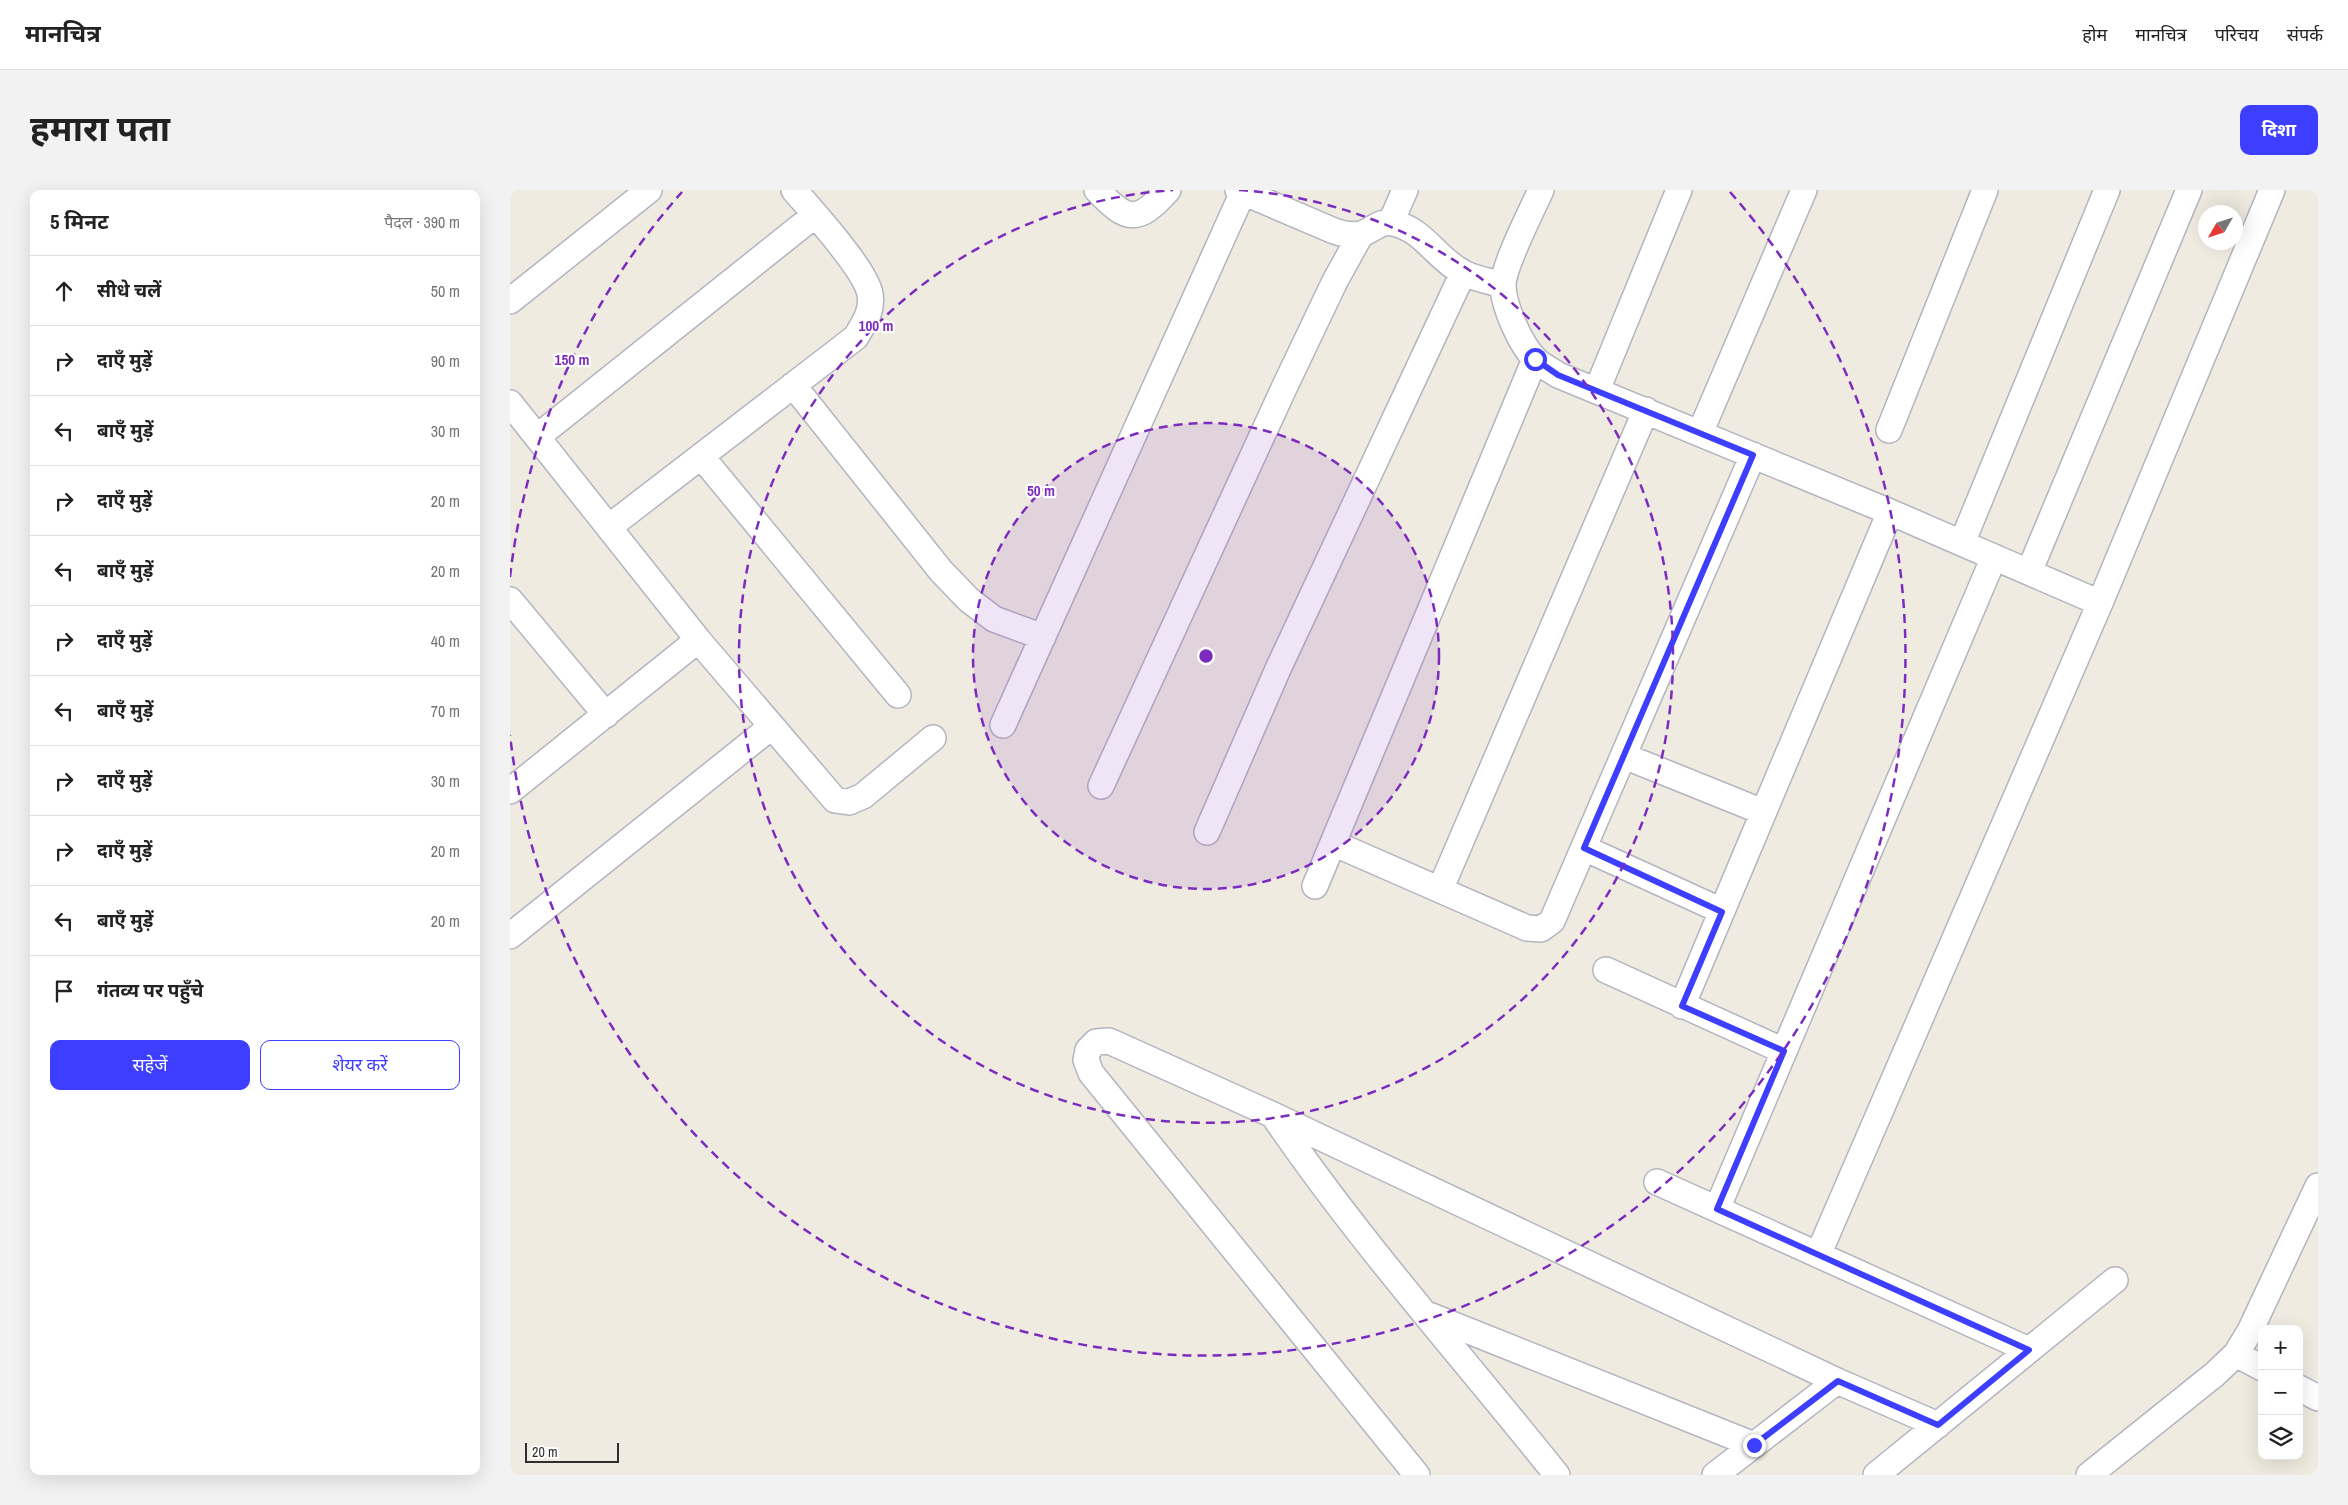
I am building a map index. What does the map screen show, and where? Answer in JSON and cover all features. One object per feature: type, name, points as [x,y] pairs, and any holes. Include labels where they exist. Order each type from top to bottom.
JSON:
[{"type":"street","points":[[510,301],[649,190]]},
{"type":"street","points":[[609,527],[856,337],[869,315],[870,293],[858,268],[794,190]]},
{"type":"street","points":[[1097,190],[1110,204],[1124,214],[1138,215],[1151,209],[1168,190]]},
{"type":"street","points":[[1391,222],[1406,190]]},
{"type":"street","points":[[1541,190],[1513,253],[1503,285],[1508,308],[1521,340],[1535,359],[1558,375],[1890,512],[2100,603]]},
{"type":"street","points":[[1597,390],[1679,190]]},
{"type":"street","points":[[1700,433],[1804,190]]},
{"type":"street","points":[[1889,430],[1985,190]]},
{"type":"street","points":[[1962,543],[2107,190]]},
{"type":"street","points":[[2029,572],[2189,190]]},
{"type":"street","points":[[1818,1255],[2100,603],[2272,190]]},
{"type":"street","points":[[1003,725],[1241,191],[1334,231],[1348,235],[1361,234],[1377,225],[1391,222],[1406,228],[1429,243],[1446,262],[1463,273],[1503,285]]},
{"type":"street","points":[[537,437],[815,215]]},
{"type":"street","points":[[1101,786],[1284,388],[1335,281],[1361,234]]},
{"type":"street","points":[[1207,832],[1278,669],[1463,273]]},
{"type":"street","points":[[1315,886],[1535,359]]},
{"type":"street","points":[[793,385],[941,571],[969,600],[994,619],[1043,637]]},
{"type":"street","points":[[510,403],[698,640],[835,800],[849,802],[863,796],[933,738]]},
{"type":"street","points":[[1440,890],[1646,410]]},
{"type":"street","points":[[1333,843],[1527,928],[1541,929],[1552,921],[1753,455]]},
{"type":"street","points":[[701,456],[898,695]]},
{"type":"street","points":[[1682,1006],[1890,512]]},
{"type":"street","points":[[1717,1209],[1994,557]]},
{"type":"street","points":[[510,600],[606,715]]},
{"type":"street","points":[[512,786],[606,715],[698,640]]},
{"type":"street","points":[[510,936],[771,727]]},
{"type":"street","points":[[1624,756],[1763,812]]},
{"type":"street","points":[[1584,848],[1722,912]]},
{"type":"street","points":[[1606,970],[1784,1051]]},
{"type":"street","points":[[1417,1475],[1091,1073],[1086,1060],[1088,1050],[1096,1042],[1110,1041],[1273,1115],[1838,1381],[1938,1425]]},
{"type":"street","points":[[1273,1115],[1356,1230],[1557,1475]]},
{"type":"street","points":[[1657,1182],[2029,1350]]},
{"type":"street","points":[[2089,1475],[2215,1374],[2236,1354],[2250,1331],[2318,1186]]},
{"type":"street","points":[[1876,1475],[2115,1280]]},
{"type":"street","points":[[1426,1314],[1754,1445]]},
{"type":"street","points":[[2236,1354],[2258,1366]]},
{"type":"street","points":[[1715,1475],[1838,1381]]},
{"type":"street","points":[[2303,1390],[2318,1398]]},
{"type":"route","points":[[1535,359],[1558,375],[1753,455],[1584,848],[1722,912],[1682,1006],[1784,1051],[1717,1209],[2029,1350],[1938,1425],[1838,1381],[1754,1445]]}]
